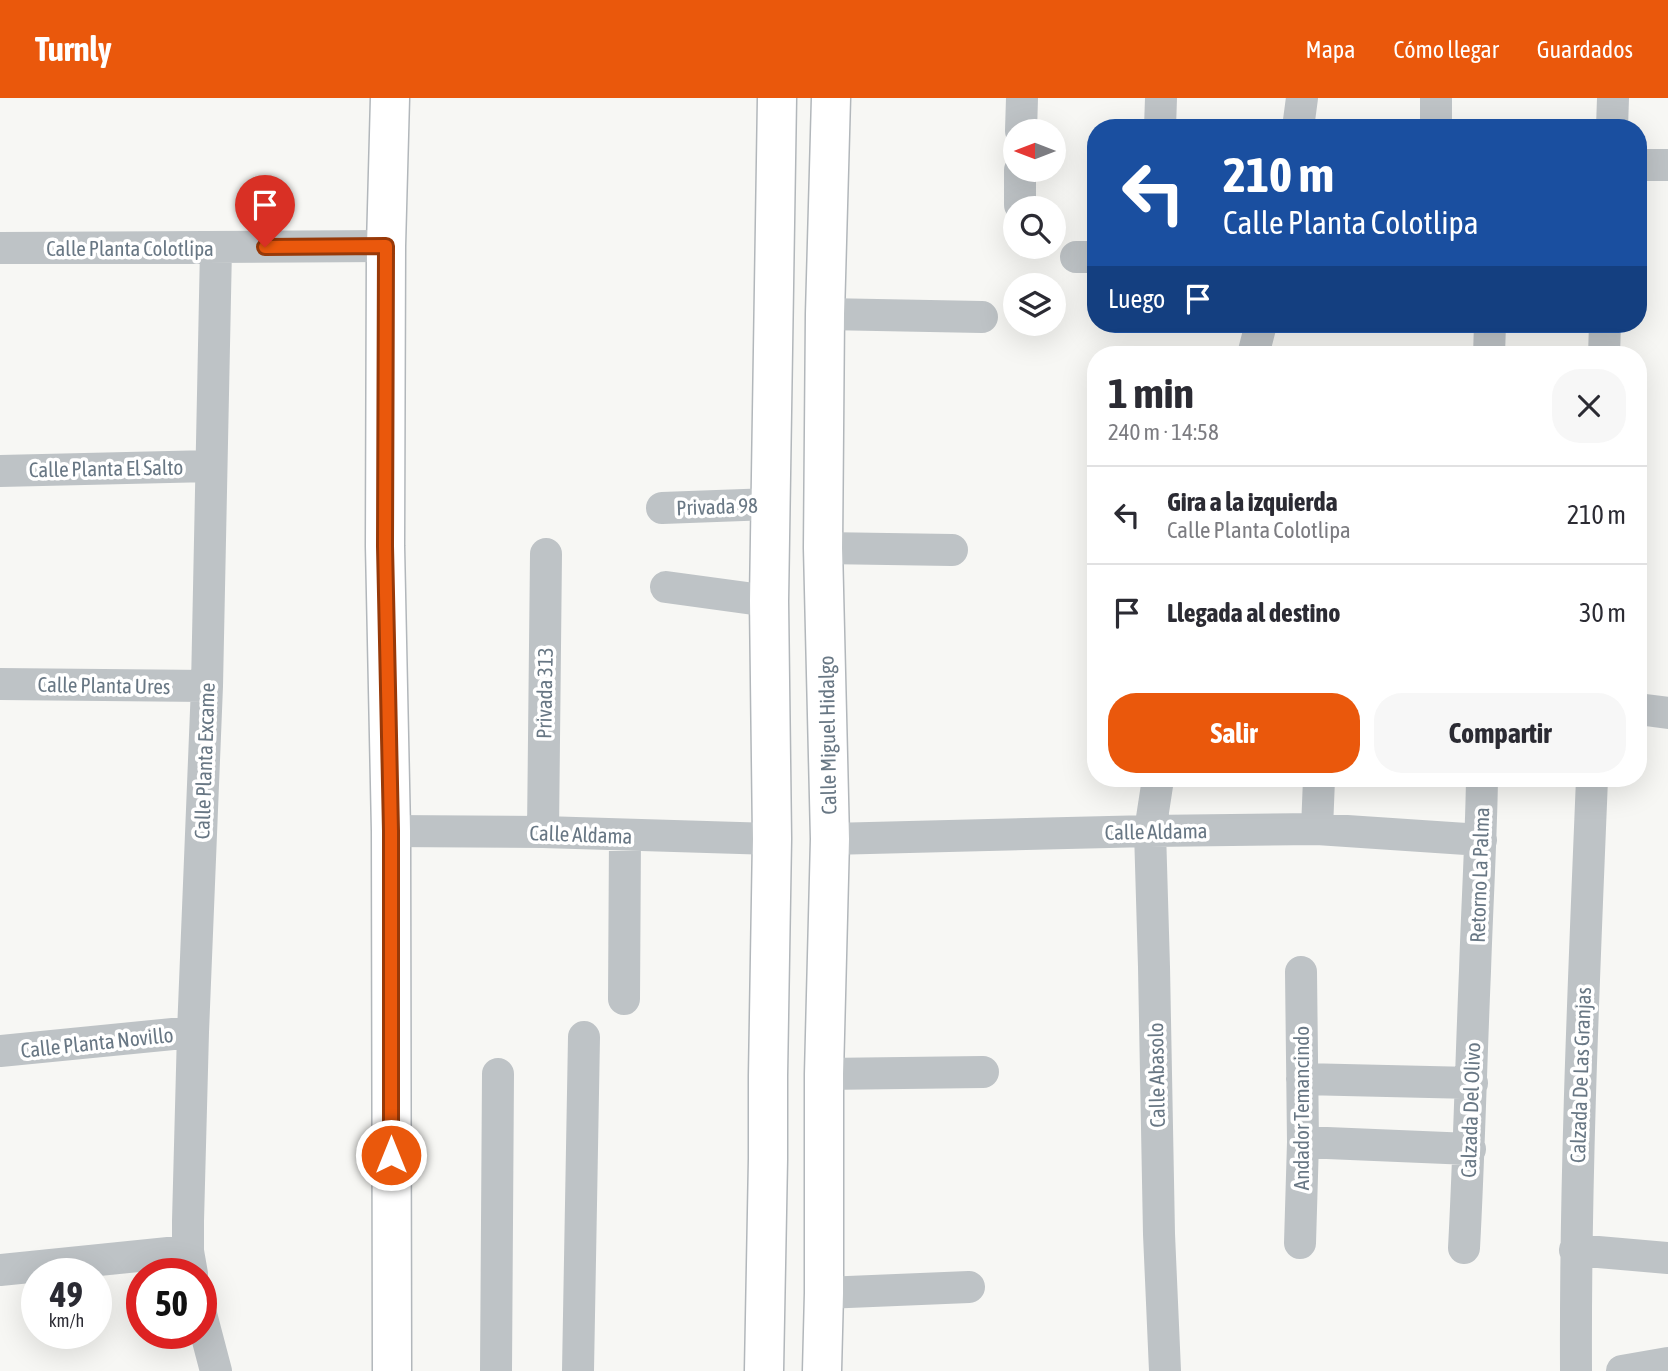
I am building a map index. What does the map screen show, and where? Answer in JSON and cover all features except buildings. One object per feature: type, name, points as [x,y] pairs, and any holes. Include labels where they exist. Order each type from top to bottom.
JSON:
[{"type":"main road","points":[[390,98],[386,246],[385,546],[391,831],[392,1371]]},
{"type":"main road","points":[[764,1371],[772,839],[769,601],[777,98]]},
{"type":"main road","name":"Calle Miguel Hidalgo","points":[[822,1371],[824,1074],[830,839],[823,548],[825,314],[831,98]]},
{"type":"street","points":[[1021,119],[1022,98]]},
{"type":"street","points":[[1160,119],[1161,98]]},
{"type":"street","points":[[1299,119],[1302,98]]},
{"type":"street","points":[[1436,98],[1436,119]]},
{"type":"street","points":[[1612,119],[1613,98]]},
{"type":"street","points":[[1647,164],[1668,165]]},
{"type":"street","name":"Calle Planta Colotlipa","points":[[0,248],[386,246]]},
{"type":"street","name":"Calle Planta Excame","points":[[190,1258],[193,1032],[207,687],[216,248]]},
{"type":"street","points":[[825,314],[982,317]]},
{"type":"street","name":"Calle Planta El Salto","points":[[0,471],[211,466]]},
{"type":"street","name":"Privada 98","points":[[662,508],[771,504]]},
{"type":"street","points":[[823,548],[952,550]]},
{"type":"street","name":"Privada 313","points":[[543,832],[546,554]]},
{"type":"street","points":[[666,587],[769,601]]},
{"type":"street","name":"Calle Planta Ures","points":[[0,684],[207,687]]},
{"type":"street","points":[[1647,710],[1668,713]]},
{"type":"street","name":"Calle Abasolo","points":[[1157,787],[1150,831],[1159,1234],[1165,1371]]},
{"type":"street","points":[[1317,829],[1319,787]]},
{"type":"street","name":"Retorno La Palma","points":[[1475,971],[1482,787]]},
{"type":"street","name":"Calzada De Las Granjas","points":[[1576,1371],[1576,1250],[1583,978],[1592,787]]},
{"type":"street","name":"Calle Aldama","points":[[830,839],[1317,829],[1481,840]]},
{"type":"street","name":"Calle Aldama","points":[[391,831],[543,832],[772,839]]},
{"type":"street","points":[[624,999],[625,836]]},
{"type":"street","name":"Calzada Del Olivo","points":[[1464,1248],[1475,971]]},
{"type":"street","name":"Andador Temancindo","points":[[1300,1243],[1303,1142],[1301,972]]},
{"type":"street","name":"Calle Planta Novillo","points":[[0,1051],[193,1032]]},
{"type":"street","points":[[578,1371],[584,1037]]},
{"type":"street","points":[[824,1074],[983,1072]]},
{"type":"street","points":[[496,1371],[498,1074]]},
{"type":"street","points":[[1302,1079],[1472,1083]]},
{"type":"street","points":[[1303,1142],[1470,1149]]},
{"type":"street","points":[[1576,1250],[1668,1258]]},
{"type":"street","points":[[0,1270],[126,1265]]},
{"type":"street","points":[[824,1293],[969,1287]]},
{"type":"street","points":[[210,1349],[216,1371]]},
{"type":"street","points":[[1622,1371],[1668,1363]]},
{"type":"route","points":[[265,247],[386,246],[385,546],[391,831],[391,1155]]}]
